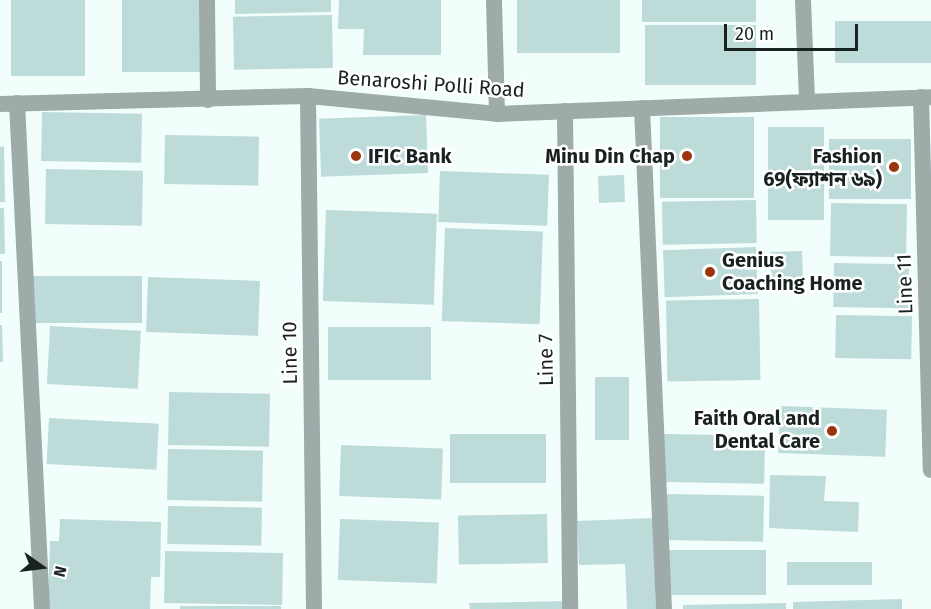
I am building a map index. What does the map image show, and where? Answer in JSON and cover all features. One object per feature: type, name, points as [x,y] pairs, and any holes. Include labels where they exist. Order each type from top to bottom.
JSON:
[{"type":"street","points":[[207,0],[208,100]]},
{"type":"street","points":[[494,0],[497,114]]},
{"type":"street","points":[[803,0],[807,99]]},
{"type":"street","name":"Benaroshi Polli Road","points":[[0,104],[308,96],[497,114],[807,99],[926,97]]},
{"type":"street","name":"Line 10","points":[[308,96],[314,609]]},
{"type":"street","name":"Line 11","points":[[926,97],[931,470]]},
{"type":"street","points":[[17,103],[42,609]]},
{"type":"street","points":[[642,108],[664,609]]},
{"type":"street","name":"Line 7","points":[[565,111],[570,609]]},
{"type":"building","points":[[11,0],[85,0],[85,76],[11,76]]},
{"type":"building","points":[[122,0],[200,0],[200,72],[122,72]]},
{"type":"building","points":[[235,0],[331,0],[331,12],[235,14]]},
{"type":"building","points":[[339,0],[441,0],[441,55],[363,55],[364,29],[338,29]]},
{"type":"building","points":[[517,0],[620,0],[620,53],[517,53]]},
{"type":"building","points":[[642,0],[756,0],[756,22],[642,22]]},
{"type":"building","points":[[332,15],[333,68],[234,70],[233,17]]},
{"type":"building","points":[[835,21],[931,21],[931,63],[835,63]]},
{"type":"building","points":[[645,25],[756,25],[756,85],[645,85]]},
{"type":"building","points":[[42,112],[142,114],[141,163],[41,161]]},
{"type":"building","points":[[426,115],[428,173],[321,177],[319,119]]},
{"type":"building","points":[[660,117],[754,117],[754,198],[660,198]]},
{"type":"building","points":[[768,127],[824,127],[824,220],[768,220]]},
{"type":"building","points":[[165,135],[259,137],[258,186],[164,184]]},
{"type":"building","points":[[829,139],[911,139],[911,199],[829,199]]},
{"type":"building","points":[[4,146],[5,202],[0,202],[0,147]]},
{"type":"building","points":[[46,169],[143,171],[142,226],[45,224]]},
{"type":"building","points":[[440,171],[549,175],[547,226],[438,222]]},
{"type":"building","points":[[624,175],[625,202],[599,203],[598,176]]},
{"type":"building","points":[[756,200],[757,243],[663,245],[662,202]]},
{"type":"building","points":[[831,203],[907,204],[906,257],[830,256]]},
{"type":"building","points":[[0,208],[4,208],[5,254],[0,254]]},
{"type":"building","points":[[326,210],[437,214],[434,305],[323,301]]},
{"type":"building","points":[[445,228],[543,231],[540,324],[442,321]]},
{"type":"building","name":"Genius Coaching Home","points":[[756,247],[758,294],[665,297],[663,250]]},
{"type":"building","points":[[802,251],[803,279],[771,280],[770,252]]},
{"type":"building","points":[[0,261],[2,261],[2,313],[0,313]]},
{"type":"building","points":[[834,263],[909,264],[908,308],[833,307]]},
{"type":"building","points":[[33,276],[142,276],[142,323],[33,323]]},
{"type":"building","points":[[148,277],[260,281],[258,336],[146,332]]},
{"type":"building","points":[[759,299],[760,380],[667,382],[666,301]]},
{"type":"building","points":[[836,315],[912,316],[911,359],[835,358]]},
{"type":"building","points":[[0,325],[2,325],[3,362],[0,362]]},
{"type":"building","points":[[50,326],[141,331],[138,389],[47,384]]},
{"type":"building","points":[[328,327],[431,327],[431,380],[328,380]]},
{"type":"building","points":[[595,377],[629,377],[629,440],[595,440]]},
{"type":"building","points":[[169,392],[270,394],[269,447],[168,445]]},
{"type":"building","name":"Faith Oral and Dental Care","points":[[780,406],[887,410],[885,457],[778,453]]},
{"type":"building","points":[[49,418],[159,424],[156,470],[47,464]]},
{"type":"building","points":[[450,434],[546,434],[546,483],[450,483]]},
{"type":"building","points":[[664,434],[765,436],[764,484],[663,482]]},
{"type":"building","points":[[341,445],[443,449],[441,500],[339,496]]},
{"type":"building","points":[[168,449],[263,451],[262,502],[167,500]]},
{"type":"building","points":[[770,475],[826,476],[824,501],[859,502],[858,532],[769,528]]},
{"type":"building","points":[[665,494],[764,496],[763,542],[664,540]]},
{"type":"building","points":[[168,506],[262,508],[261,546],[167,544]]},
{"type":"building","points":[[547,514],[548,563],[459,565],[458,516]]},
{"type":"building","points":[[653,518],[656,609],[627,609],[625,564],[579,565],[577,521]]},
{"type":"building","points":[[60,519],[161,522],[160,577],[151,577],[150,609],[48,609],[50,541],[59,541]]},
{"type":"building","points":[[340,519],[439,522],[437,583],[338,580]]},
{"type":"building","points":[[668,550],[766,550],[766,595],[668,595]]},
{"type":"building","points":[[165,551],[283,553],[282,605],[164,603]]},
{"type":"building","points":[[787,562],[872,562],[872,585],[787,585]]},
{"type":"building","points":[[902,599],[902,609],[793,609],[793,602]]},
{"type":"building","points":[[569,601],[569,609],[470,609],[469,603]]},
{"type":"building","points":[[786,603],[786,609],[683,609],[683,605]]},
{"type":"building","points":[[180,606],[281,606],[281,609],[180,609]]},
{"type":"place","name":"IFIC Bank","points":[[356,156]]},
{"type":"place","name":"Minu Din Chap","points":[[687,156]]},
{"type":"place","name":"Fashion 69(ফ্যাশন ৬৯)","points":[[894,167]]},
{"type":"place","name":"Genius Coaching Home","points":[[710,272]]},
{"type":"place","name":"Faith Oral and Dental Care","points":[[832,431]]}]
